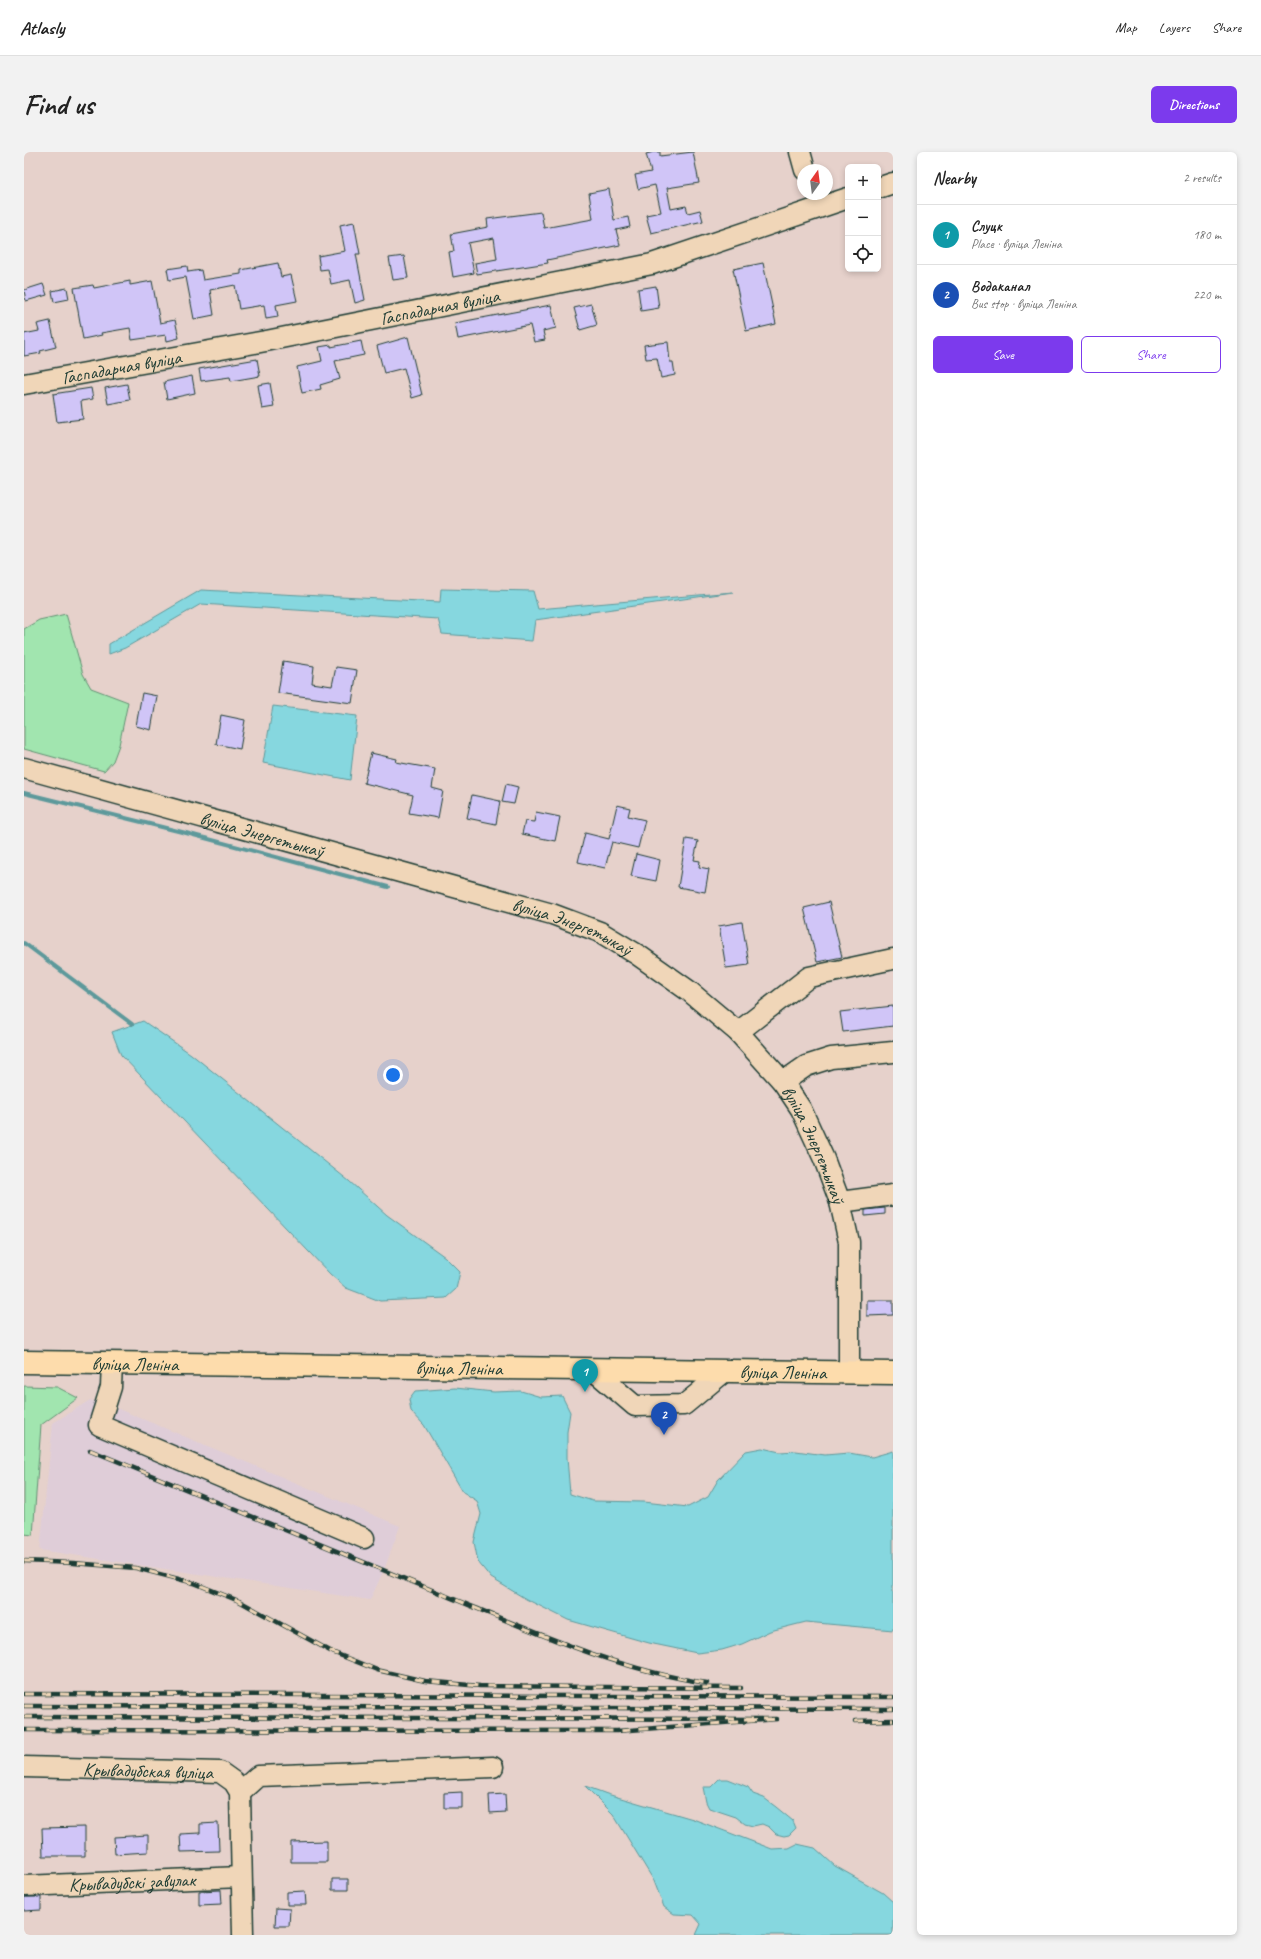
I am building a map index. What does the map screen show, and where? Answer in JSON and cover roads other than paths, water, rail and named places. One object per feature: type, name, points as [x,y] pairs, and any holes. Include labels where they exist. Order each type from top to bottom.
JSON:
[{"type":"main road","name":"вуліца Леніна","points":[[24,1362],[893,1373]]},
{"type":"street","points":[[800,152],[803,164]]},
{"type":"street","points":[[881,187],[893,183]]},
{"type":"street","name":"Гаспадарчая вуліца","points":[[24,384],[266,341],[652,264],[814,201],[845,198]]},
{"type":"street","name":"вуліца Энергетыкаў","points":[[24,768],[552,914],[600,932],[638,955],[689,991],[738,1032],[783,1082],[801,1109],[824,1159],[840,1202],[849,1242],[849,1372]]},
{"type":"street","points":[[738,1032],[809,977],[893,959]]},
{"type":"street","points":[[783,1082],[806,1066],[831,1058],[893,1052]]},
{"type":"street","points":[[840,1202],[893,1195]]},
{"type":"street","points":[[112,1363],[111,1387],[99,1425],[364,1538]]},
{"type":"street","points":[[593,1370],[635,1406],[684,1405],[724,1372]]},
{"type":"street","name":"Крывадубская вуліца","points":[[24,1767],[220,1772],[234,1782],[240,1792]]},
{"type":"street","points":[[243,1935],[240,1792],[258,1776],[493,1767]]},
{"type":"street","name":"Крывадубскі завулак","points":[[24,1886],[241,1877]]},
{"type":"water","points":[[441,589],[533,591],[538,609],[733,592],[535,620],[532,641],[442,634],[438,619],[201,604],[125,648],[109,654],[109,644],[201,590],[440,602]]},
{"type":"water","points":[[273,706],[357,716],[350,780],[263,763]]},
{"type":"water","points":[[143,1021],[191,1054],[349,1181],[387,1215],[445,1257],[460,1272],[456,1289],[446,1298],[380,1301],[346,1288],[330,1274],[121,1055],[112,1032]]},
{"type":"water","points":[[455,1388],[494,1392],[521,1391],[541,1397],[562,1396],[570,1412],[567,1432],[567,1458],[570,1494],[593,1501],[644,1502],[688,1507],[708,1497],[718,1480],[746,1451],[762,1448],[780,1452],[796,1451],[825,1455],[849,1453],[872,1457],[893,1451],[893,1630],[806,1622],[770,1631],[742,1644],[722,1650],[697,1653],[649,1643],[568,1620],[526,1599],[491,1578],[478,1562],[474,1542],[481,1514],[477,1501],[463,1492],[424,1425],[411,1411],[409,1399],[415,1391]]},
{"type":"water","points":[[719,1779],[728,1779],[748,1787],[753,1794],[764,1798],[793,1821],[796,1828],[789,1835],[784,1836],[776,1834],[769,1827],[762,1824],[753,1826],[745,1824],[736,1817],[709,1808],[706,1802],[703,1787],[711,1787]]},
{"type":"water","points":[[585,1786],[607,1794],[693,1819],[772,1849],[789,1848],[797,1844],[815,1848],[835,1866],[883,1893],[893,1902],[893,1935],[696,1935],[701,1924],[693,1915],[674,1914],[664,1907],[654,1881],[613,1814]]},
{"type":"waterway","points":[[24,793],[186,833],[388,887]]},
{"type":"waterway","points":[[24,943],[132,1024]]},
{"type":"railway","points":[[90,1450],[570,1646],[638,1668],[673,1677],[707,1683]]},
{"type":"railway","points":[[24,1561],[136,1568],[194,1583],[239,1601],[332,1652],[377,1670],[425,1681],[480,1686],[741,1688]]},
{"type":"railway","points":[[24,1694],[893,1697]]},
{"type":"railway","points":[[24,1706],[893,1709]]},
{"type":"railway","points":[[24,1717],[777,1719],[617,1731],[24,1730]]},
{"type":"railway","points":[[855,1721],[893,1720]]},
{"type":"place","name":"Слуцк","points":[[585,1392]]},
{"type":"place","name":"Водаканал","points":[[664,1435]]}]
